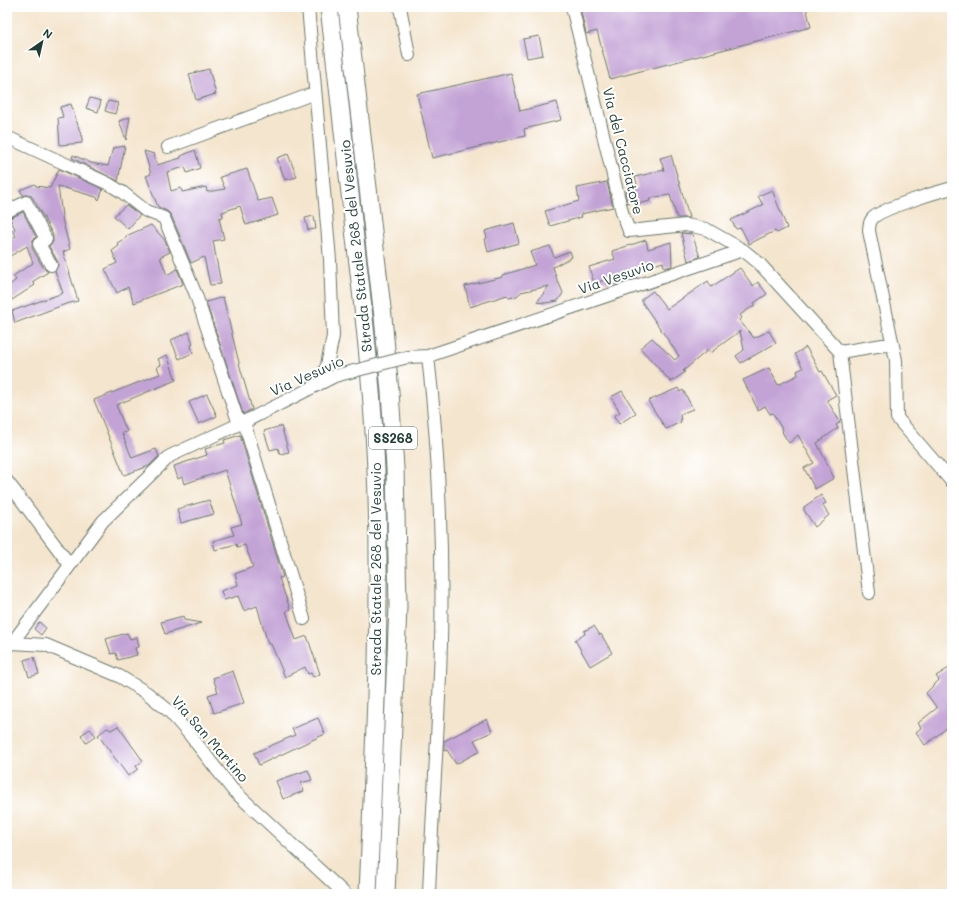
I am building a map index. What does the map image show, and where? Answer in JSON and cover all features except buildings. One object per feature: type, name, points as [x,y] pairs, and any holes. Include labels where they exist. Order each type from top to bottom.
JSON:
[{"type":"highway","name":"Strada Statale 268 del Vesuvio","points":[[329,7],[364,317],[376,468],[379,544],[379,619],[368,894]]},
{"type":"highway","name":"Strada Statale 268 del Vesuvio","points":[[347,7],[383,317],[395,468],[398,606],[386,894]]},
{"type":"street","points":[[308,7],[330,260],[333,336],[327,365],[321,383]]},
{"type":"street","points":[[400,7],[409,55]]},
{"type":"street","name":"Via del Cacciatore","points":[[572,7],[622,212],[629,231],[686,225],[706,229],[743,250]]},
{"type":"street","points":[[168,148],[273,108],[315,94]]},
{"type":"street","points":[[7,137],[109,184],[122,192],[146,211],[164,218],[196,295],[242,423],[304,620]]},
{"type":"street","points":[[952,188],[881,212],[872,219],[869,224],[888,346],[896,360],[897,418],[952,482]]},
{"type":"street","points":[[7,208],[8,211],[26,202],[46,239],[39,244],[51,265]]},
{"type":"street","points":[[743,250],[759,263],[843,351],[868,592]]},
{"type":"street","name":"Via Vesuvio","points":[[10,645],[103,521],[170,456],[242,423],[335,376],[408,357],[428,356],[743,250]]},
{"type":"street","points":[[843,351],[888,346]]},
{"type":"street","points":[[428,356],[437,442],[441,529],[441,635],[428,894]]},
{"type":"street","points":[[7,481],[70,565]]},
{"type":"street","name":"Via San Martino","points":[[10,645],[46,645],[119,676],[147,693],[169,711],[232,788],[344,893]]}]
